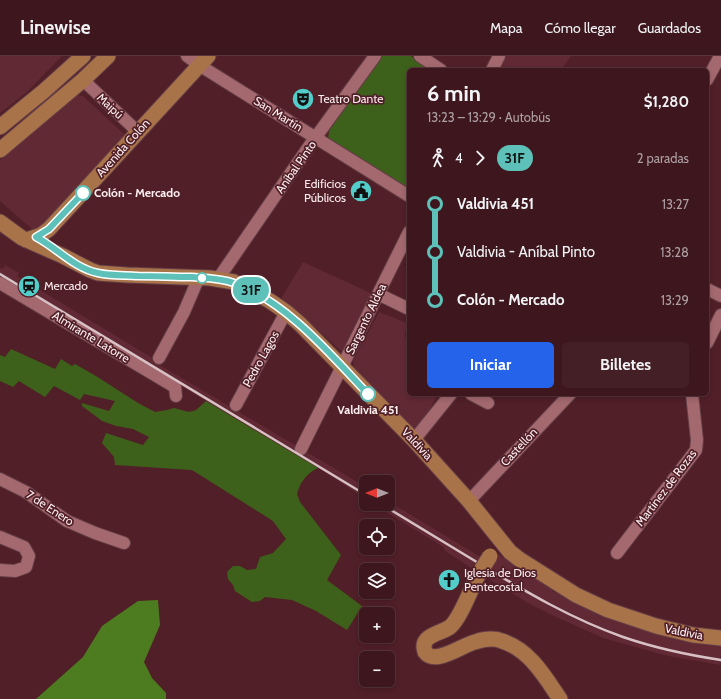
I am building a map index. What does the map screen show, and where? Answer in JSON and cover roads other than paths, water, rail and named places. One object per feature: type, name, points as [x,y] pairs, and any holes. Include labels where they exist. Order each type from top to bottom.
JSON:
[{"type":"main road","points":[[0,127],[44,91],[83,56]]},
{"type":"main road","points":[[0,150],[83,80],[108,56]]},
{"type":"main road","name":"Avenida Colón","points":[[31,238],[49,229],[204,60]]},
{"type":"main road","name":"Valdivia","points":[[0,210],[31,238],[90,270],[106,274],[199,277],[218,279],[243,286],[286,312],[300,324],[414,440],[469,501],[510,552],[526,564],[569,591],[595,605],[622,616],[656,626],[721,638]]},
{"type":"main road","name":"Valdivia","points":[[0,222],[16,234],[31,238]]},
{"type":"main road","points":[[501,539],[477,577],[457,620],[450,627],[424,641],[423,645],[425,652],[430,656],[441,657],[477,641],[502,641],[516,648],[532,661],[560,699]]},
{"type":"street","name":"San Martín","points":[[187,56],[204,60],[316,138],[407,195]]},
{"type":"street","name":"Aníbal Pinto","points":[[218,279],[375,56]]},
{"type":"street","points":[[420,56],[439,68]]},
{"type":"street","points":[[493,68],[499,56]]},
{"type":"street","points":[[709,76],[720,56]]},
{"type":"street","name":"Maipú","points":[[83,80],[138,132]]},
{"type":"street","name":"Sargento Aldea","points":[[301,449],[407,236]]},
{"type":"street","points":[[160,358],[184,312],[199,277]]},
{"type":"street","name":"Almirante Latorre","points":[[0,283],[175,387],[176,396]]},
{"type":"street","points":[[709,290],[721,296]]},
{"type":"street","points":[[378,294],[407,308]]},
{"type":"street","name":"Pedro Lagos","points":[[236,405],[286,312]]},
{"type":"street","points":[[709,339],[721,315]]},
{"type":"street","points":[[414,440],[449,396]]},
{"type":"street","points":[[475,396],[488,403]]},
{"type":"street","name":"Castellón","points":[[469,501],[563,396]]},
{"type":"street","name":"Martínez de Rozas","points":[[617,553],[696,450],[697,440],[692,396]]},
{"type":"street","name":"7 de Enero","points":[[0,479],[26,492],[67,521],[124,543]]},
{"type":"street","points":[[0,537],[24,546],[29,556],[26,567],[16,571],[0,570]]},
{"type":"railway","points":[[0,274],[359,491]]},
{"type":"railway","points":[[393,511],[515,585],[586,622],[647,645],[721,660]]},
{"type":"place","name":"Teatro Dante","points":[[303,99]]},
{"type":"place","name":"Edificios Públicos","points":[[361,191]]},
{"type":"place","name":"Colón - Mercado","points":[[83,193]]},
{"type":"place","name":"Mercado","points":[[29,286]]},
{"type":"place","name":"Valdivia 451","points":[[368,394]]},
{"type":"place","name":"Iglesia de Dios Pentecostal","points":[[449,580]]}]
